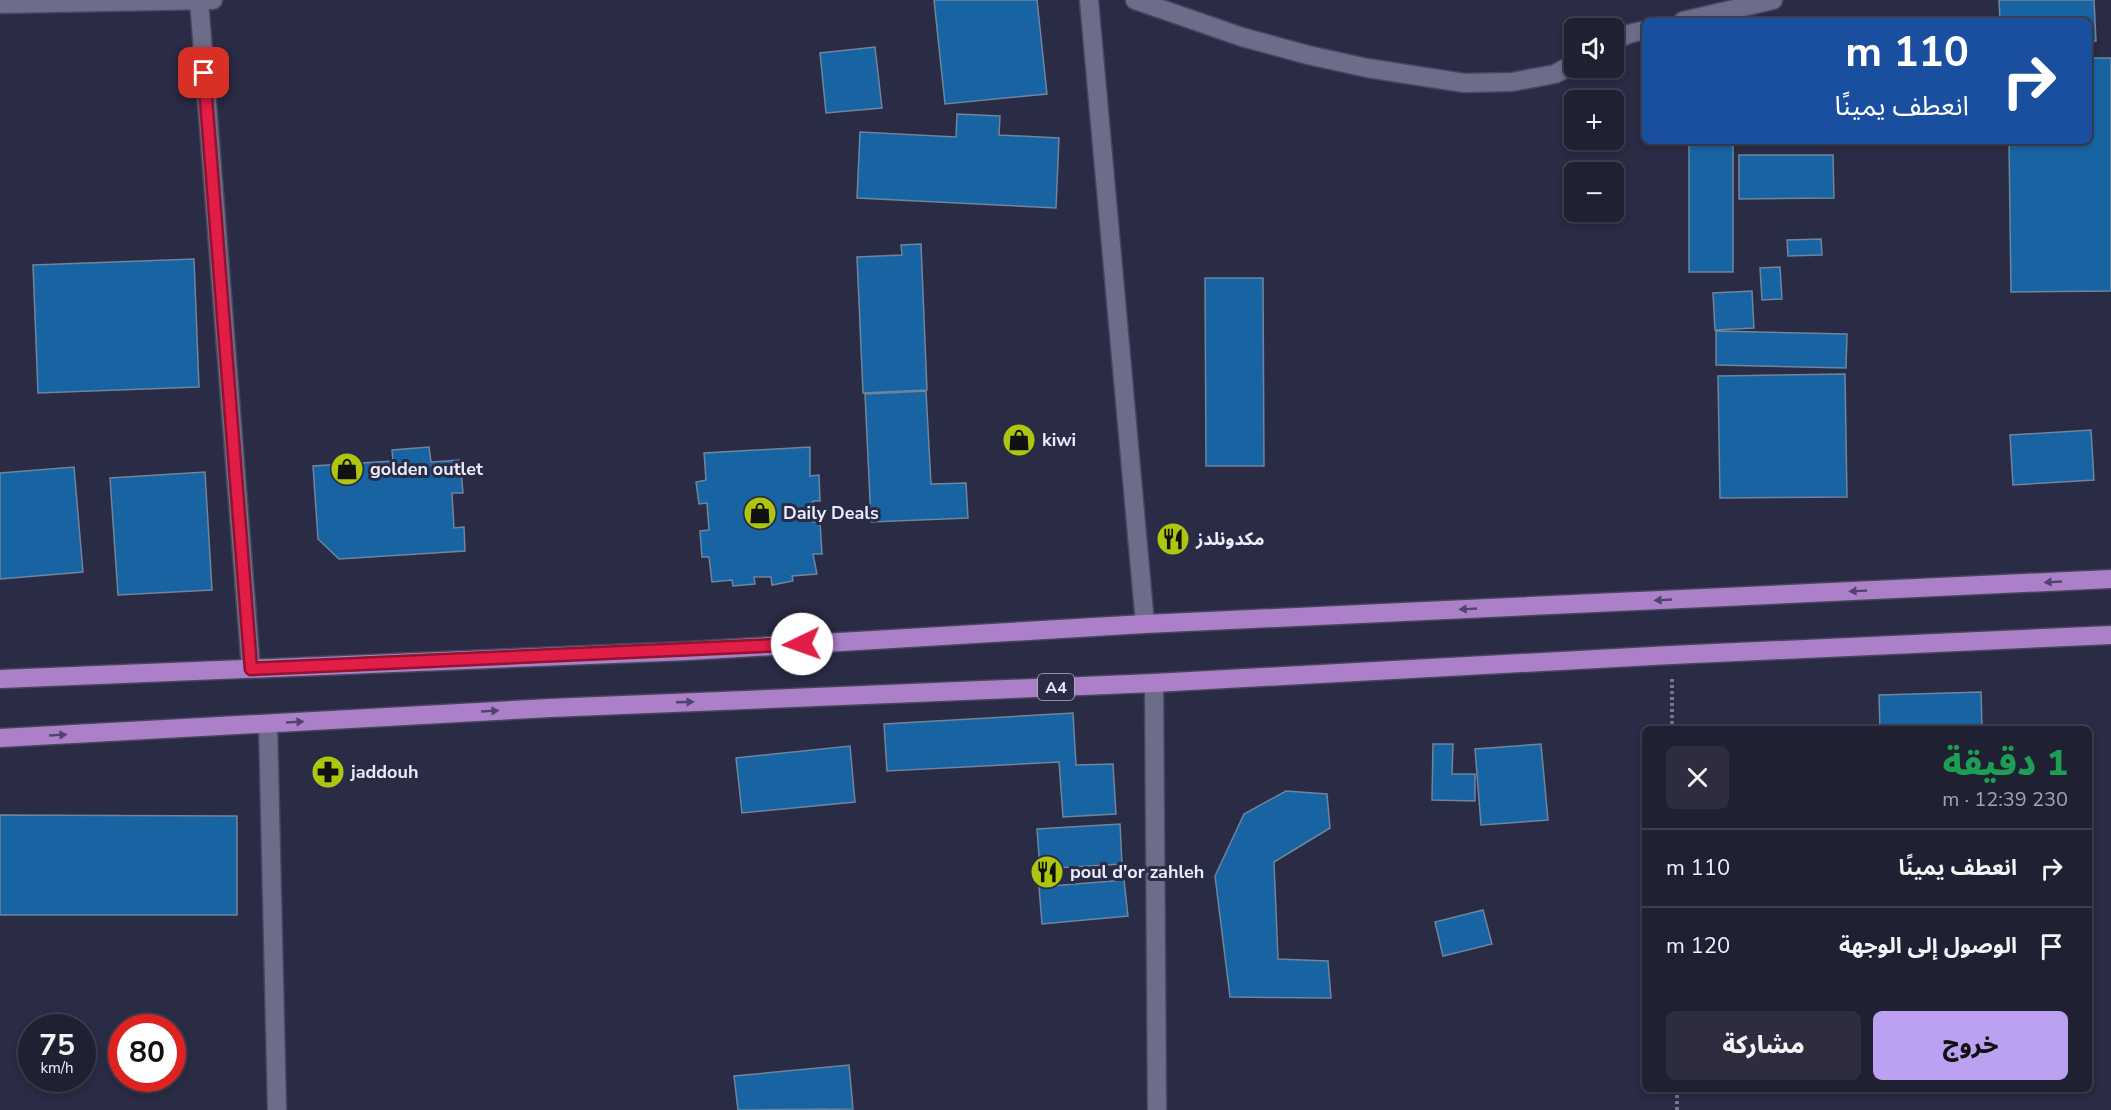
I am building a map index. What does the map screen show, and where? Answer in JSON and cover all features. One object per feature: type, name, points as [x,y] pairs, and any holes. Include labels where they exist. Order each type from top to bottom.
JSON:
[{"type":"highway","points":[[0,679],[688,651],[1145,624],[2111,579]]},
{"type":"highway","name":"A4","points":[[0,738],[550,708],[1154,682],[2111,635]]},
{"type":"street","points":[[0,4],[203,0],[251,669]]},
{"type":"street","points":[[1089,0],[1145,624]]},
{"type":"street","points":[[1135,0],[1242,37],[1367,68],[1453,81],[1512,82],[1556,74],[1564,69]]},
{"type":"street","points":[[1696,18],[1773,0]]},
{"type":"street","points":[[1624,36],[1642,31]]},
{"type":"street","points":[[1154,682],[1157,1110]]},
{"type":"street","points":[[268,724],[277,1110]]},
{"type":"path","points":[[1671,655],[1672,726]]},
{"type":"path","points":[[1677,1092],[1677,1110]]},
{"type":"building","points":[[934,0],[1037,0],[1047,94],[945,104]]},
{"type":"building","points":[[1999,0],[2094,0],[2096,41],[2092,41],[2092,18],[2000,18]]},
{"type":"building","points":[[875,47],[882,108],[826,113],[820,53]]},
{"type":"building","points":[[2092,58],[2111,58],[2111,291],[2011,292],[2009,144],[2092,144]]},
{"type":"building","points":[[957,114],[1000,116],[999,135],[1059,138],[1056,208],[857,198],[860,132],[956,137]]},
{"type":"building","points":[[1689,144],[1733,144],[1733,272],[1689,272]]},
{"type":"building","points":[[1739,155],[1833,155],[1834,198],[1739,199]]},
{"type":"building","points":[[1821,239],[1822,255],[1788,256],[1787,240]]},
{"type":"building","points":[[921,244],[927,390],[863,393],[857,257],[902,255],[901,245]]},
{"type":"building","points":[[194,259],[199,387],[38,393],[33,265]]},
{"type":"building","points":[[1780,267],[1782,299],[1762,300],[1760,268]]},
{"type":"building","points":[[1205,278],[1263,278],[1264,466],[1206,466]]},
{"type":"building","points":[[1752,291],[1754,328],[1715,330],[1713,293]]},
{"type":"building","points":[[1716,331],[1847,334],[1846,368],[1716,365]]},
{"type":"building","points":[[1845,374],[1847,497],[1720,498],[1718,376]]},
{"type":"building","points":[[926,391],[931,484],[966,483],[968,518],[871,522],[865,394]]},
{"type":"building","points":[[2091,430],[2094,480],[2013,485],[2010,435]]},
{"type":"building","points":[[429,447],[431,462],[460,460],[463,493],[452,493],[454,528],[464,527],[465,551],[339,559],[318,539],[313,466],[393,461],[392,450]]},
{"type":"building","name":"Daily Deals","points":[[810,447],[810,476],[819,475],[820,501],[813,501],[813,522],[820,522],[822,554],[813,554],[817,574],[792,576],[793,581],[772,585],[771,577],[754,577],[755,584],[733,586],[732,580],[712,582],[709,557],[702,557],[700,531],[709,530],[707,503],[699,504],[696,482],[706,480],[704,453]]},
{"type":"building","points":[[74,467],[83,572],[0,579],[0,473]]},
{"type":"building","points":[[205,472],[212,590],[118,595],[110,478]]},
{"type":"building","points":[[1981,692],[1982,725],[1880,726],[1879,695]]},
{"type":"building","points":[[1073,713],[1076,765],[1113,764],[1116,814],[1063,817],[1059,762],[887,771],[884,724]]},
{"type":"building","points":[[1433,744],[1453,744],[1452,774],[1475,774],[1475,801],[1432,800]]},
{"type":"building","points":[[1541,744],[1548,820],[1481,825],[1475,749]]},
{"type":"building","points":[[850,746],[855,802],[742,813],[736,758]]},
{"type":"building","points":[[1286,791],[1327,794],[1330,828],[1274,862],[1278,959],[1328,961],[1331,998],[1230,997],[1215,876],[1244,814]]},
{"type":"building","points":[[0,815],[237,816],[237,915],[0,915]]},
{"type":"building","points":[[1120,824],[1122,864],[1040,869],[1037,829]]},
{"type":"building","points":[[1124,880],[1128,916],[1042,924],[1039,887]]},
{"type":"building","points":[[1483,910],[1492,944],[1443,956],[1435,922]]},
{"type":"building","points":[[849,1065],[853,1109],[738,1110],[734,1076]]},
{"type":"place","name":"kiwi","points":[[1019,440]]},
{"type":"place","name":"golden outlet","points":[[347,469]]},
{"type":"place","name":"Daily Deals","points":[[760,513]]},
{"type":"place","name":"مكدونلدز","points":[[1173,539]]},
{"type":"place","name":"jaddouh","points":[[328,772]]},
{"type":"place","name":"poul d'or zahleh","points":[[1047,872]]},
{"type":"route","points":[[204,73],[251,669],[688,651],[802,644]]}]
